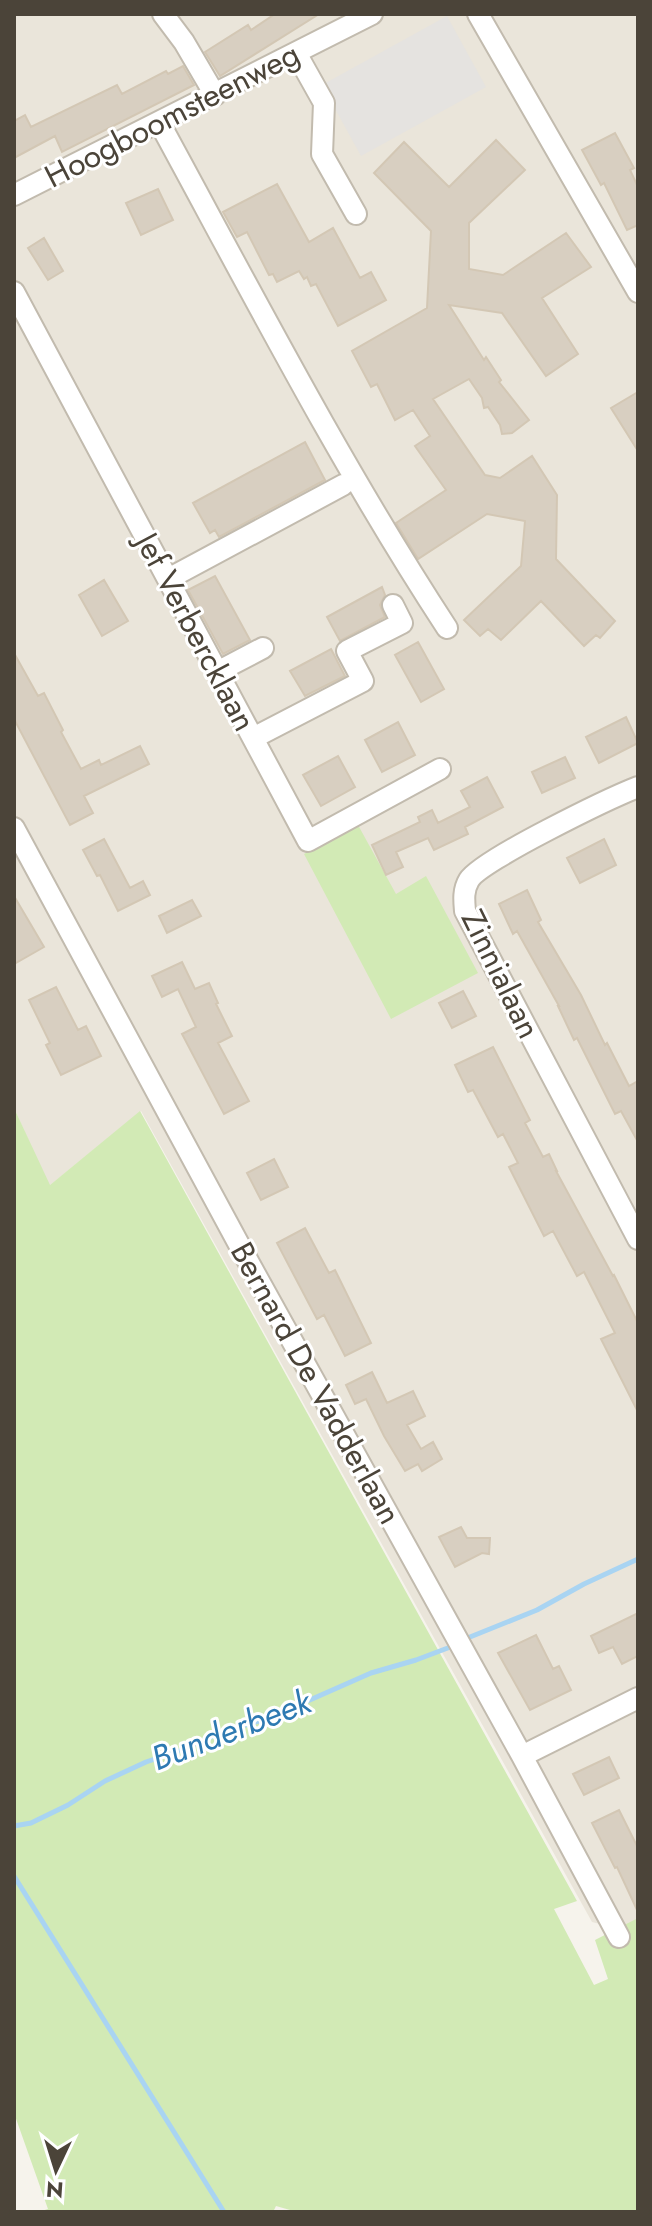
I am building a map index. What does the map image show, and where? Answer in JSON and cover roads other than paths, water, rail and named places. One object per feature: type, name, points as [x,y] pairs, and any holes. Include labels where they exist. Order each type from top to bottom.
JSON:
[{"type":"street","points":[[163,14],[184,42],[215,95]]},
{"type":"street","name":"Hoogboomsteenweg","points":[[14,195],[372,14]]},
{"type":"street","points":[[478,14],[638,292]]},
{"type":"street","points":[[296,53],[324,103],[322,154],[356,214]]},
{"type":"street","points":[[159,122],[279,345],[397,551],[447,628]]},
{"type":"street","name":"Jef Verbercklaan","points":[[14,292],[308,841],[440,769]]},
{"type":"street","points":[[168,579],[343,485]]},
{"type":"street","points":[[253,738],[363,681],[347,651],[402,623],[393,605]]},
{"type":"street","points":[[217,672],[263,648]]},
{"type":"street","name":"Zinnialaan","points":[[638,787],[487,864],[469,879],[464,892],[465,911],[638,1239]]},
{"type":"street","name":"Bernard De Vadderlaan","points":[[14,828],[619,1937]]},
{"type":"street","points":[[522,1756],[638,1698]]},
{"type":"waterway","name":"Bunderbeek","points":[[470,1637],[537,1610],[638,1559]]},
{"type":"waterway","name":"Bunderbeek","points":[[14,1826],[31,1823],[68,1805],[105,1781],[146,1762],[225,1731],[269,1718],[371,1673],[453,1646]]},
{"type":"waterway","name":"Bunderbeek","points":[[14,1876],[224,2212]]}]
